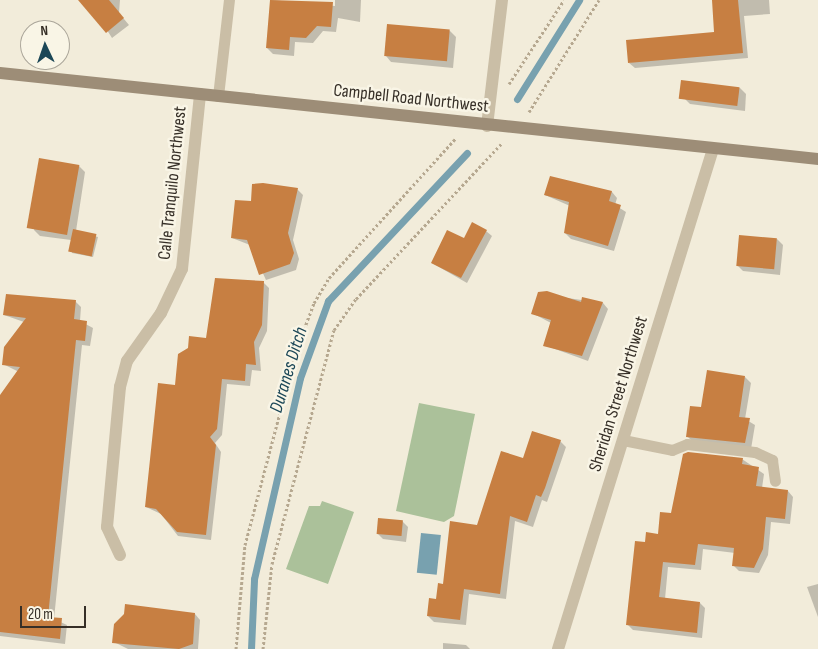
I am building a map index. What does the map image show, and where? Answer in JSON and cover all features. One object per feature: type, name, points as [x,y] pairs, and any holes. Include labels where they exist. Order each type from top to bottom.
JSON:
[{"type":"street","points":[[487,126],[502,0]]},
{"type":"street","name":"Campbell Road Northwest","points":[[0,73],[487,126],[517,126],[818,160]]},
{"type":"street","name":"Calle Tranquilo Northwest","points":[[120,555],[107,527],[120,387],[127,360],[161,313],[182,269],[200,94]]},
{"type":"street","name":"Sheridan Street Northwest","points":[[558,649],[713,149]]},
{"type":"lane","points":[[218,96],[229,0]]},
{"type":"lane","points":[[623,440],[672,450],[687,444],[755,452],[772,460],[775,481]]},
{"type":"path","points":[[490,108],[518,74],[564,0]]},
{"type":"path","points":[[264,649],[272,564],[334,330],[356,299],[517,126],[599,0]]},
{"type":"path","points":[[236,649],[245,545],[297,348],[314,303],[329,278],[470,124]]},
{"type":"green space","points":[[419,403],[475,414],[454,516],[444,522],[396,511]]},
{"type":"green space","points":[[322,501],[354,512],[328,584],[286,569],[309,506],[320,506]]},
{"type":"water","points":[[421,533],[441,535],[437,575],[417,573]]},
{"type":"building","points":[[78,0],[109,0],[124,18],[106,33]]},
{"type":"building","points":[[270,0],[333,2],[331,27],[317,26],[306,38],[290,37],[289,50],[266,48]]},
{"type":"building","points":[[712,0],[738,0],[743,53],[628,63],[626,40],[714,32]]},
{"type":"building","points":[[387,24],[450,29],[447,61],[384,56]]},
{"type":"building","points":[[681,80],[740,87],[737,106],[679,99]]},
{"type":"building","points":[[39,158],[79,165],[67,235],[27,228]]},
{"type":"building","points":[[550,176],[612,191],[609,201],[621,205],[608,246],[564,233],[569,202],[544,195]]},
{"type":"building","points":[[263,183],[298,188],[288,233],[294,253],[290,264],[259,275],[247,240],[231,238],[235,200],[251,201],[252,184]]},
{"type":"building","points":[[472,222],[487,230],[461,278],[431,263],[447,230],[464,238]]},
{"type":"building","points":[[73,229],[96,234],[92,256],[68,251]]},
{"type":"building","points":[[739,235],[777,238],[774,269],[736,266]]},
{"type":"building","points":[[215,278],[264,281],[262,325],[254,342],[256,365],[246,364],[245,381],[222,379],[217,429],[210,437],[216,445],[206,535],[177,532],[156,509],[145,507],[158,383],[175,385],[178,354],[188,348],[189,336],[206,338]]},
{"type":"building","points":[[547,291],[581,302],[582,297],[603,302],[582,356],[543,346],[551,320],[531,314],[538,292]]},
{"type":"building","points":[[6,294],[76,300],[74,319],[87,321],[85,341],[76,340],[48,617],[62,618],[60,639],[0,632],[0,395],[20,367],[2,365],[4,347],[26,318],[3,315]]},
{"type":"building","points":[[707,370],[745,376],[739,417],[750,418],[745,443],[686,437],[690,406],[701,407]]},
{"type":"building","points":[[532,431],[561,440],[545,488],[541,497],[536,495],[527,522],[510,516],[500,594],[464,589],[460,620],[427,616],[429,598],[436,599],[438,583],[443,584],[450,521],[477,525],[501,451],[523,458]]},
{"type":"building","points":[[688,452],[743,458],[742,464],[759,467],[756,486],[788,490],[785,519],[766,517],[763,549],[754,568],[732,566],[734,548],[698,544],[695,565],[663,562],[659,597],[700,602],[697,633],[626,625],[635,541],[645,542],[646,532],[658,534],[660,512],[671,513],[683,454]]},
{"type":"building","points":[[378,518],[403,520],[402,536],[377,534]]},
{"type":"building","points":[[125,604],[195,613],[193,644],[179,649],[112,643],[114,624],[124,614]]},
{"type":"waterway","name":"Duranes Ditch","points":[[517,99],[579,0]]},
{"type":"waterway","name":"Duranes Ditch","points":[[251,649],[254,579],[300,378],[328,301],[467,153]]}]
